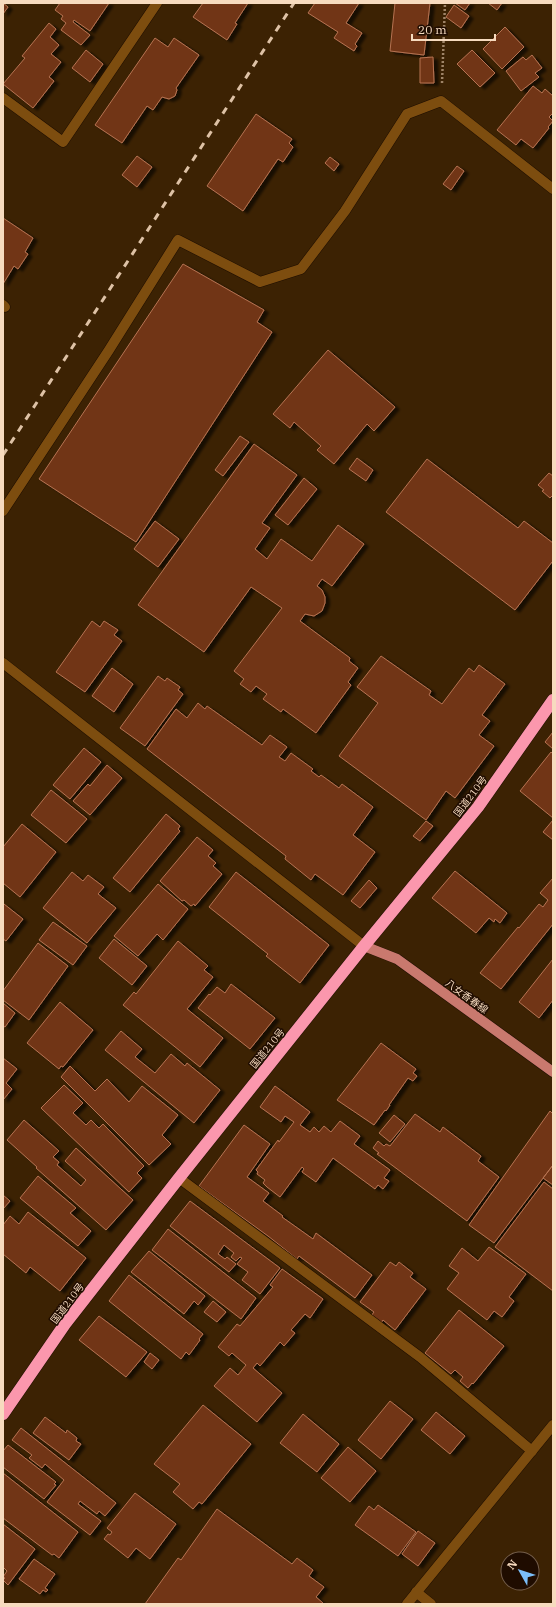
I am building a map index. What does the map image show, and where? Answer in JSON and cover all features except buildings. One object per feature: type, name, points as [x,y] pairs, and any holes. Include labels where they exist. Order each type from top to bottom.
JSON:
[{"type":"highway","name":"国道210号","points":[[3,1414],[65,1324],[179,1178],[364,946],[478,807],[553,700]]},
{"type":"main road","name":"八女香春線","points":[[364,946],[397,959],[553,1072]]},
{"type":"street","points":[[3,98],[63,142],[158,3]]},
{"type":"street","points":[[3,511],[110,350],[178,240],[260,282],[301,269],[345,211],[408,114],[441,101],[553,189]]},
{"type":"street","points":[[3,663],[364,946]]},
{"type":"street","points":[[179,1178],[420,1358],[532,1451]]},
{"type":"street","points":[[407,1604],[553,1425]]},
{"type":"street","points":[[416,1592],[432,1604]]},
{"type":"path","points":[[441,101],[445,3]]},
{"type":"railway","points":[[3,455],[294,3]]}]
